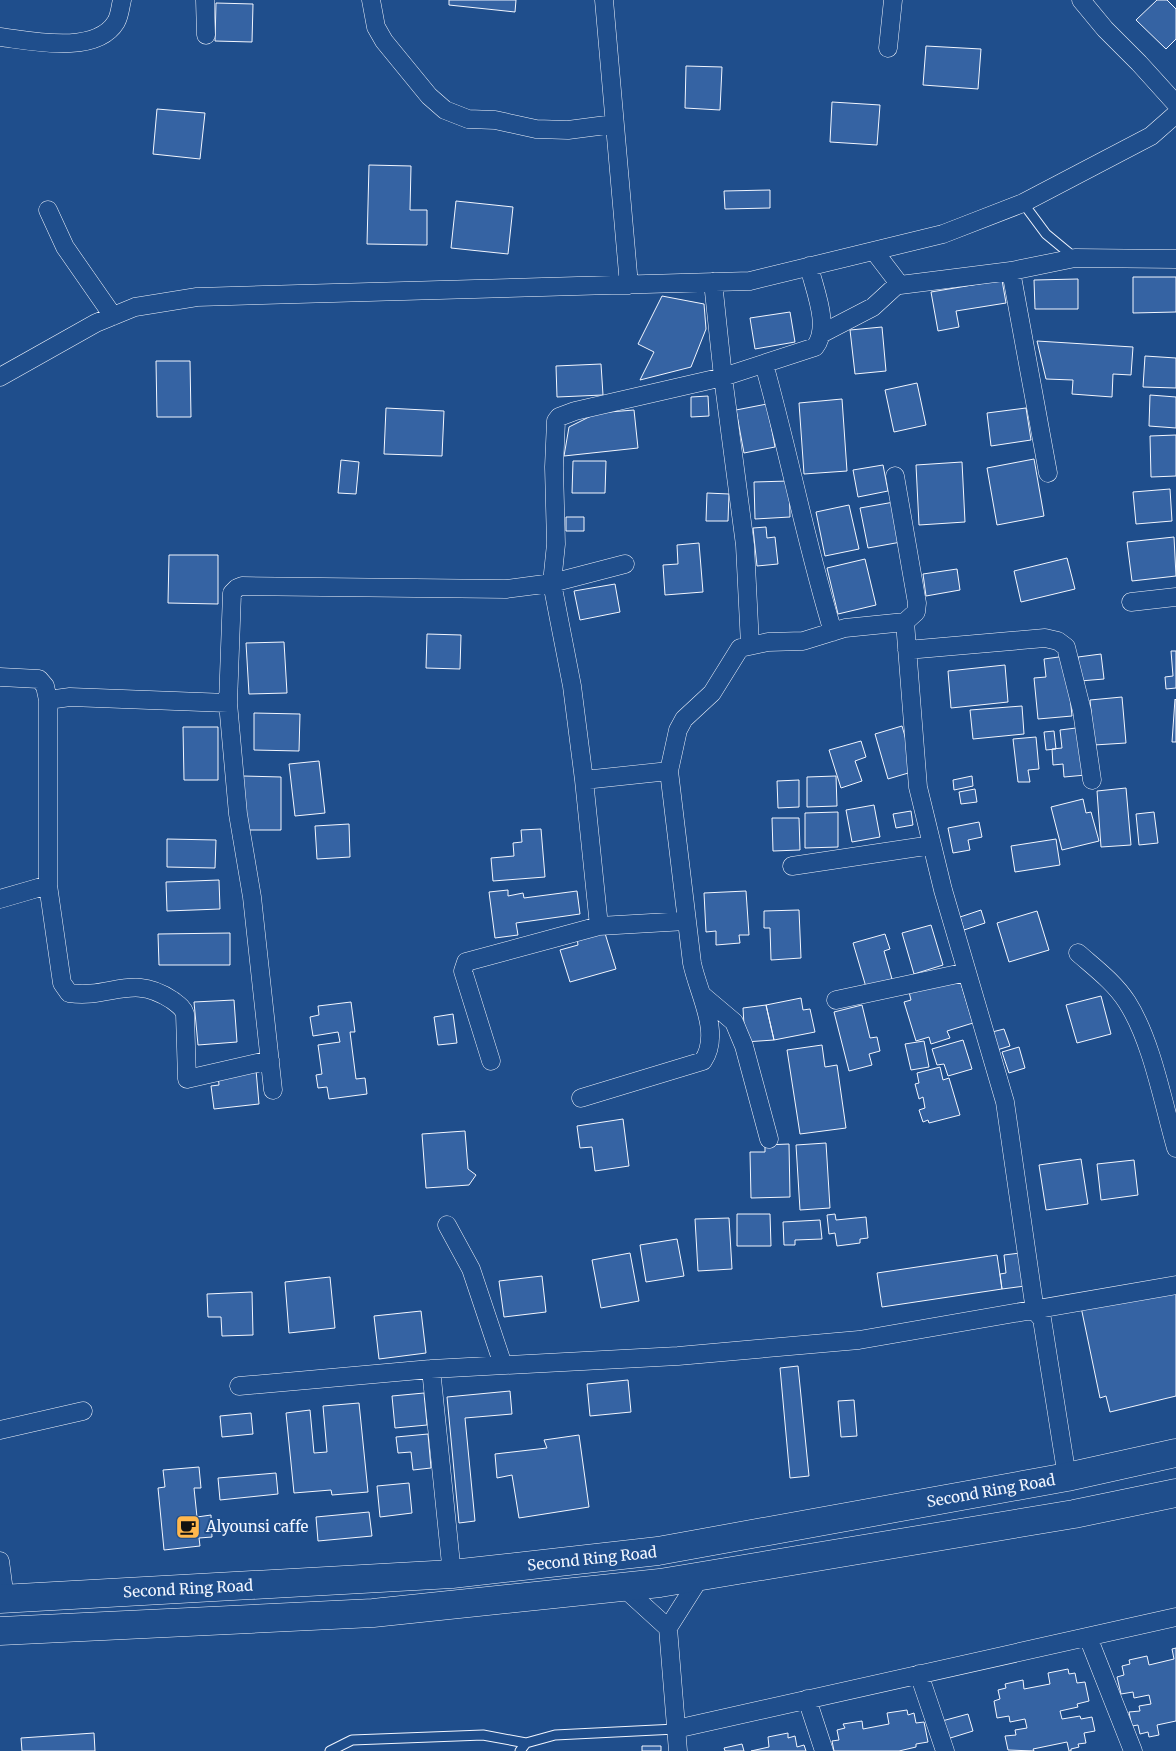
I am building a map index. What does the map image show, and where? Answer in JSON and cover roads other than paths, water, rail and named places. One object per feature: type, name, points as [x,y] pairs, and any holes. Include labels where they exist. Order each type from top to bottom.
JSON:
[{"type":"highway","name":"Second Ring Road","points":[[2,1599],[452,1574],[658,1552],[1067,1477],[1176,1453]]},
{"type":"highway","name":"Second Ring Road","points":[[0,1631],[373,1613],[623,1587],[702,1576],[1074,1514],[1176,1493]]},
{"type":"street","points":[[0,37],[53,44],[100,37],[116,23],[120,14],[122,0]]},
{"type":"street","points":[[205,0],[206,35]]},
{"type":"street","points":[[371,0],[376,28],[384,41],[429,96],[445,110],[468,119],[495,120],[536,128],[568,130],[614,124]]},
{"type":"street","points":[[604,0],[629,285]]},
{"type":"street","points":[[888,48],[893,0]]},
{"type":"street","points":[[1081,0],[1105,29],[1176,104]]},
{"type":"street","points":[[0,377],[96,323],[135,307],[197,297],[750,281],[944,234],[1023,203],[1151,136],[1176,114]]},
{"type":"street","points":[[48,210],[65,247],[113,316]]},
{"type":"street","points":[[874,250],[898,284]]},
{"type":"street","points":[[821,334],[873,307],[898,284],[1011,271],[1075,258],[1176,259]]},
{"type":"street","points":[[598,926],[584,780],[572,686],[552,583],[556,544],[554,429],[559,417],[575,411],[723,377],[809,350],[820,341],[821,317],[809,266]]},
{"type":"street","points":[[1011,271],[1048,473]]},
{"type":"street","points":[[713,282],[723,377],[738,477],[745,544],[750,645]]},
{"type":"street","points":[[764,364],[784,435],[816,576],[833,632]]},
{"type":"street","points":[[581,1098],[703,1061],[709,1052],[710,1034],[702,995],[696,982],[686,921],[669,771],[678,730],[684,719],[712,693],[740,648],[750,645],[802,640],[833,632],[905,622],[916,612],[917,604],[895,476]]},
{"type":"street","points":[[273,1090],[252,897],[238,814],[228,703],[230,604],[232,593],[237,588],[506,589],[552,583],[625,564]]},
{"type":"street","points":[[1131,602],[1176,597]]},
{"type":"street","points":[[905,622],[918,787],[967,972],[1005,1102],[1035,1311],[1042,1319],[1067,1477]]},
{"type":"street","points":[[907,650],[1045,638],[1058,640],[1066,647],[1082,711],[1092,780]]},
{"type":"street","points":[[0,677],[39,679],[45,686],[48,700],[48,885],[62,983],[70,993],[92,994],[138,986],[157,990],[183,1008],[185,1014],[187,1079],[270,1060]]},
{"type":"street","points":[[48,700],[70,697],[228,703]]},
{"type":"street","points":[[584,780],[669,771]]},
{"type":"street","points":[[792,866],[932,845]]},
{"type":"street","points":[[0,899],[48,885]]},
{"type":"street","points":[[490,1061],[463,971],[466,962],[482,956],[598,926],[686,921]]},
{"type":"street","points":[[1078,953],[1105,976],[1121,994],[1140,1025],[1176,1148]]},
{"type":"street","points":[[836,1000],[967,972]]},
{"type":"street","points":[[702,995],[734,1022],[744,1046],[769,1139]]},
{"type":"street","points":[[447,1225],[471,1270],[503,1365]]},
{"type":"street","points":[[239,1386],[431,1369],[678,1356],[859,1340],[1176,1286]]},
{"type":"street","points":[[431,1369],[452,1574]]},
{"type":"street","points":[[0,1430],[83,1411]]},
{"type":"street","points":[[0,1561],[2,1599]]},
{"type":"street","points":[[678,1751],[668,1628],[702,1576]]},
{"type":"street","points":[[623,1587],[668,1628]]},
{"type":"street","points":[[676,1729],[1176,1617]]},
{"type":"street","points":[[1088,1637],[1133,1751]]},
{"type":"street","points":[[919,1674],[945,1751]]},
{"type":"street","points":[[807,1699],[824,1751]]},
{"type":"lane","points":[[1023,203],[1046,234],[1075,258]]},
{"type":"lane","points":[[330,1751],[352,1740],[482,1735],[526,1743],[555,1735],[676,1729]]},
{"type":"lane","points":[[520,1751],[526,1743]]},
{"type":"place","name":"Alyounsi caffe","points":[[188,1527]]}]
